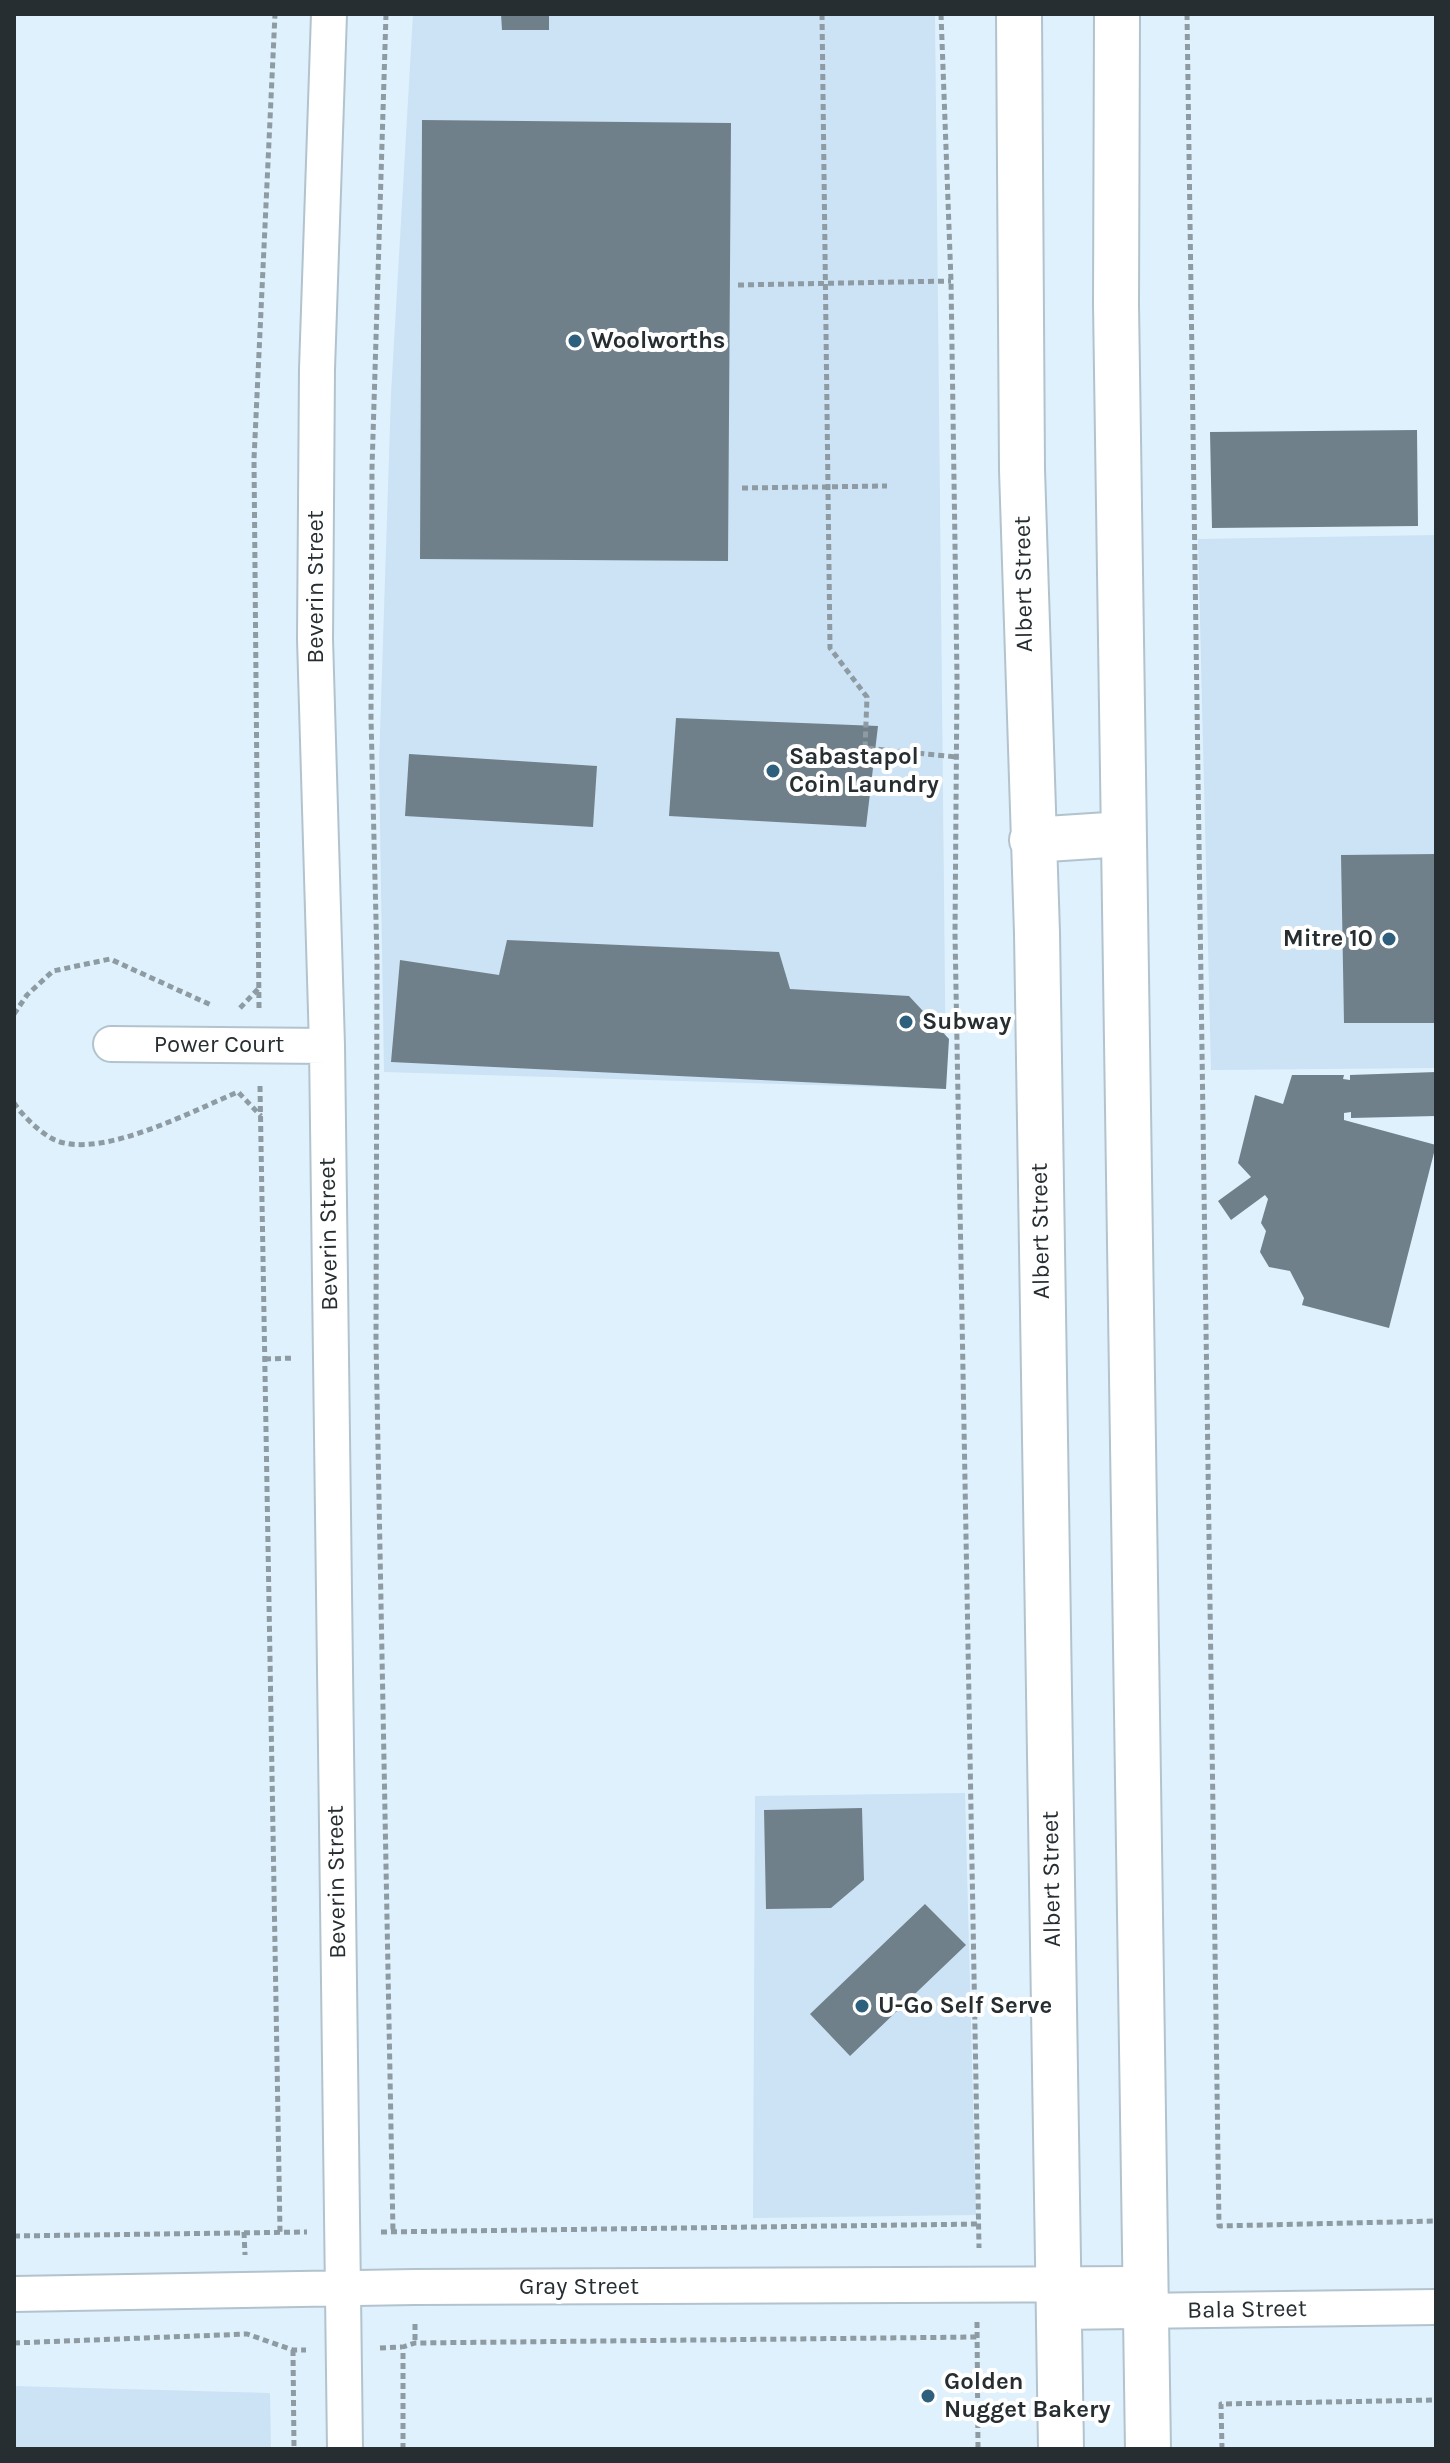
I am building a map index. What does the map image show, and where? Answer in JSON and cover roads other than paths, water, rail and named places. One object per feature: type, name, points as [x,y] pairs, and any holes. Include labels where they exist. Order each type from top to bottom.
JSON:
[{"type":"highway","name":"Albert Street","points":[[1019,14],[1023,486],[1037,933],[1061,2449]]},
{"type":"highway","points":[[1117,14],[1116,304],[1148,2449]]},
{"type":"highway","points":[[1032,840],[1123,834]]},
{"type":"street","name":"Beverin Street","points":[[330,16],[315,505],[327,1046],[345,2449]]},
{"type":"street","name":"Power Court","points":[[111,1044],[327,1046]]},
{"type":"street","name":"Gray Street","points":[[14,2294],[342,2288],[1145,2298]]},
{"type":"street","name":"Bala Street","points":[[1145,2298],[1436,2307]]},
{"type":"place","name":"Woolworths","points":[[575,341]]},
{"type":"place","name":"Sabastapol Coin Laundry","points":[[773,771]]},
{"type":"place","name":"Mitre 10","points":[[1389,939]]},
{"type":"place","name":"Subway","points":[[906,1022]]},
{"type":"place","name":"U-Go Self Serve","points":[[862,2006]]},
{"type":"place","name":"Golden Nugget Bakery","points":[[928,2396]]}]
